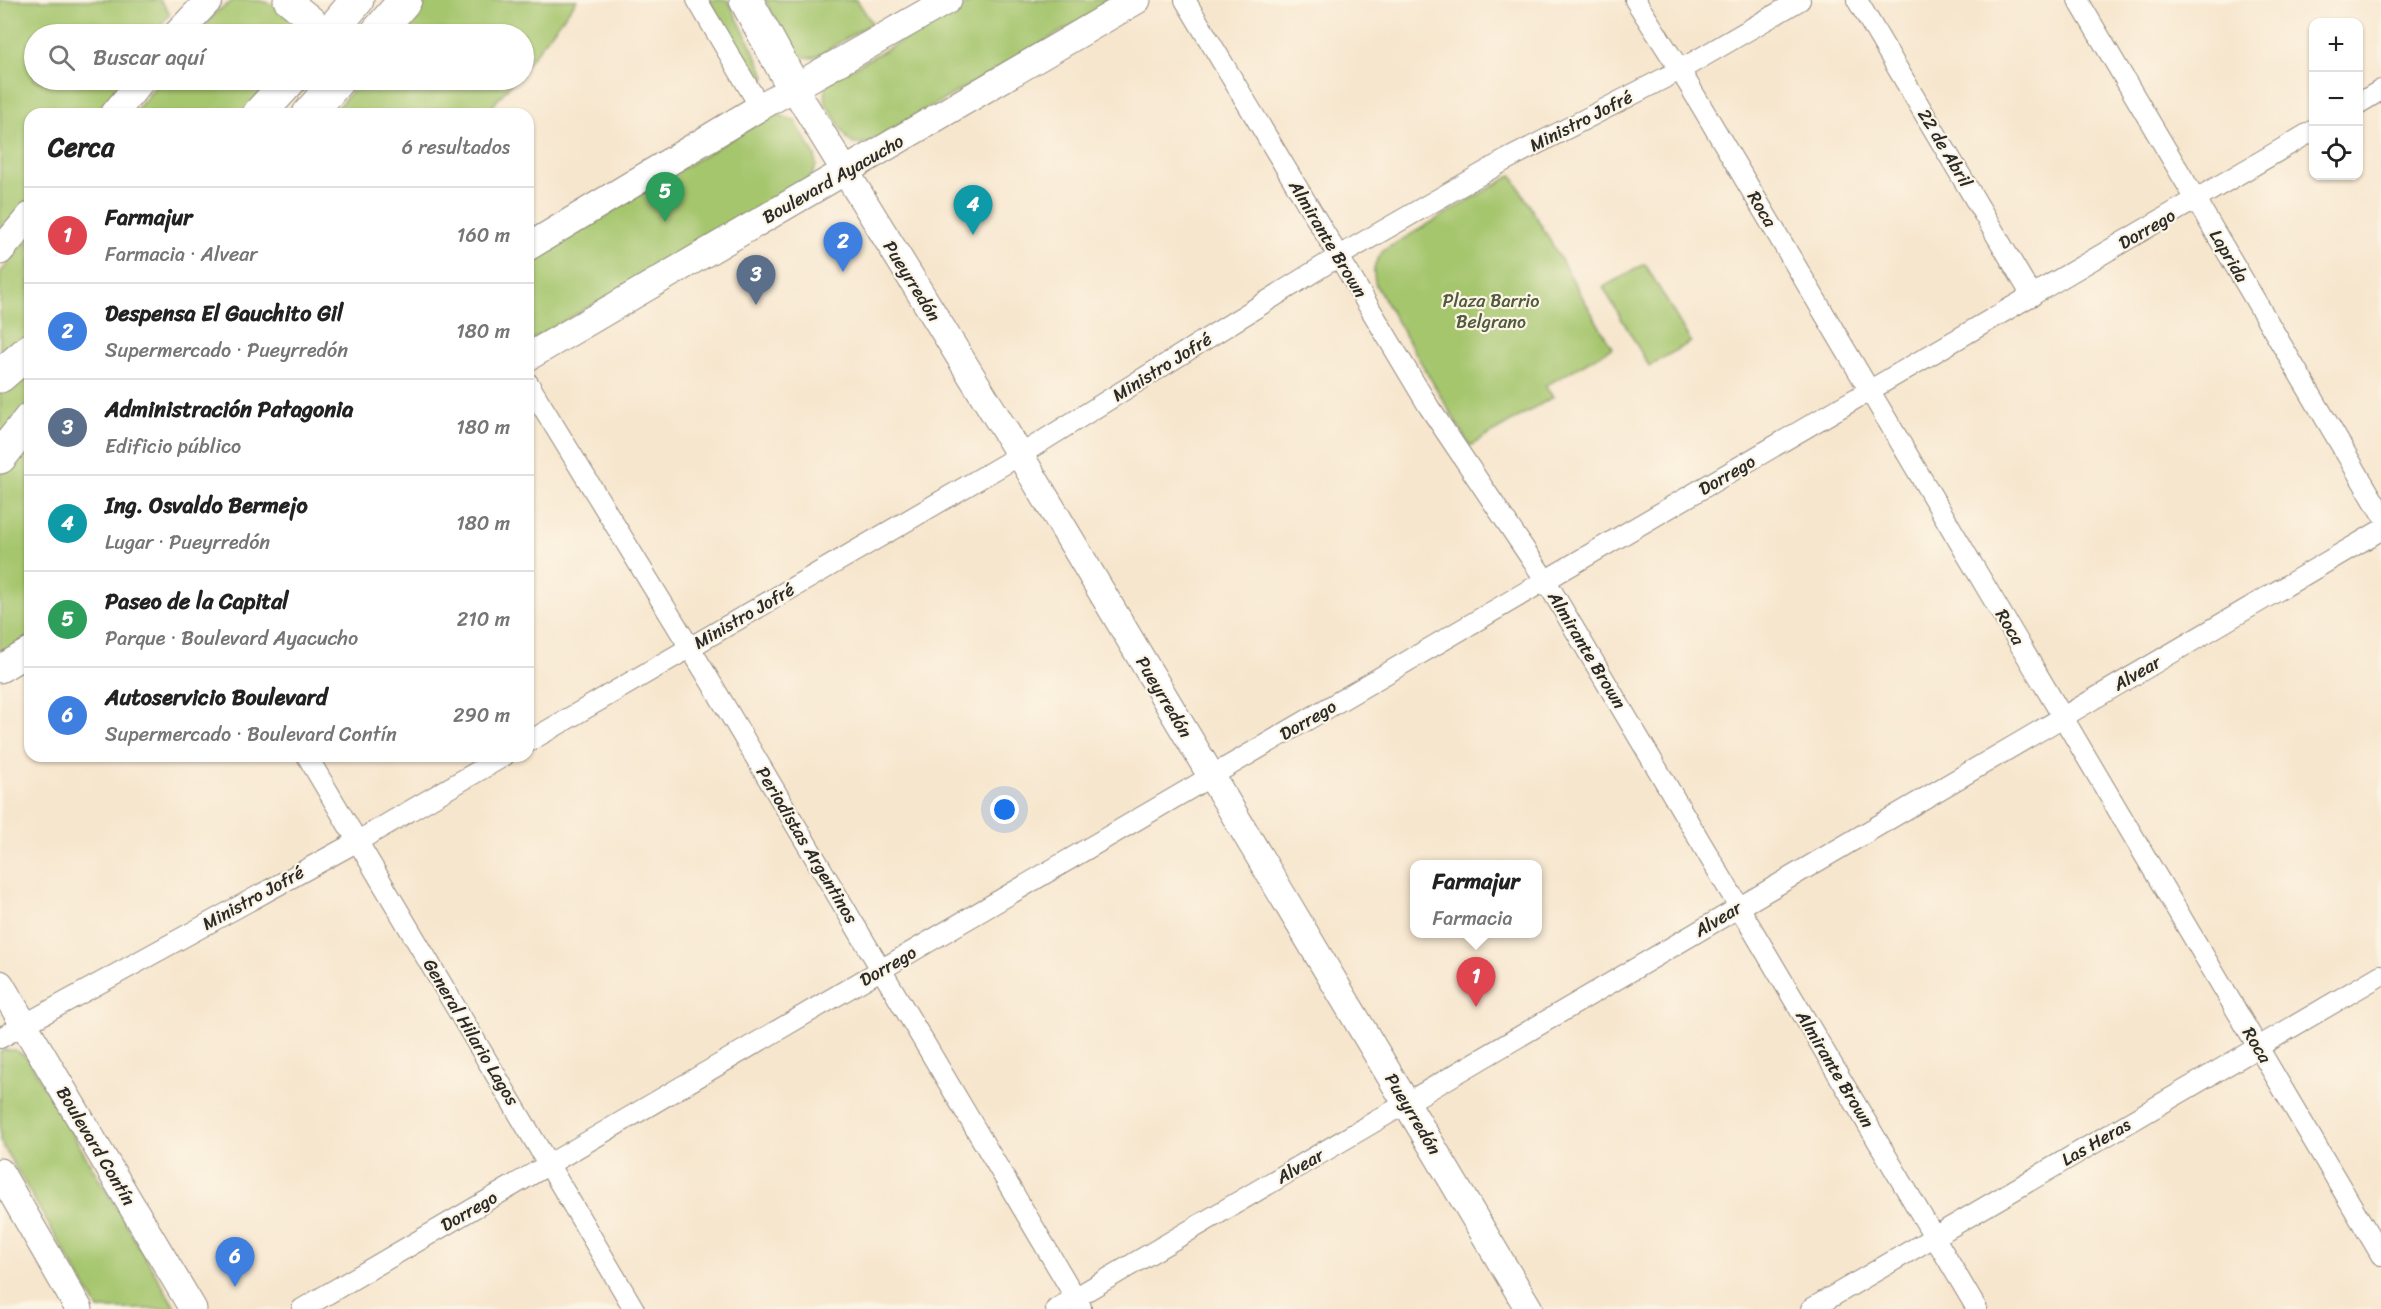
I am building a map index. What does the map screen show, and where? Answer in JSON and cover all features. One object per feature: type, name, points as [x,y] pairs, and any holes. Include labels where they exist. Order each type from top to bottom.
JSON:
[{"type":"highway","points":[[337,24],[357,0]]},
{"type":"highway","points":[[385,24],[405,0]]},
{"type":"highway","points":[[746,0],[794,88]]},
{"type":"highway","points":[[264,108],[281,90]]},
{"type":"highway","points":[[314,108],[329,90]]},
{"type":"highway","points":[[0,376],[24,355]]},
{"type":"highway","points":[[0,457],[24,427]]},
{"type":"main road","points":[[186,24],[209,0]]},
{"type":"main road","points":[[287,0],[317,24]]},
{"type":"main road","points":[[534,243],[760,107],[948,0]]},
{"type":"main road","name":"Boulevard Ayacucho","points":[[534,353],[1137,0]]},
{"type":"main road","name":"Pueyrredón","points":[[794,88],[1020,455],[1529,1309]]},
{"type":"main road","points":[[119,108],[134,90]]},
{"type":"main road","points":[[0,251],[24,223]]},
{"type":"main road","points":[[0,669],[24,655]]},
{"type":"main road","name":"Boulevard Contín","points":[[0,984],[193,1309]]},
{"type":"main road","points":[[0,1172],[79,1309]]},
{"type":"street","points":[[697,0],[760,107]]},
{"type":"street","name":"Almirante Brown","points":[[1185,0],[1429,407],[1546,580],[1977,1309]]},
{"type":"street","name":"Roca","points":[[1635,0],[1680,70],[2381,1255]]},
{"type":"street","name":"Ministro Jofré","points":[[534,738],[1020,455],[1339,256],[1504,161],[1680,70],[1800,0]]},
{"type":"street","name":"22 de Abril","points":[[1857,0],[2032,296]]},
{"type":"street","name":"Laprida","points":[[2078,0],[2381,513]]},
{"type":"street","points":[[2363,101],[2381,90]]},
{"type":"street","name":"Dorrego","points":[[302,1309],[2309,132]]},
{"type":"street","name":"Periodistas Argentinos","points":[[534,393],[690,647],[1079,1303]]},
{"type":"street","name":"Alvear","points":[[1056,1309],[1079,1303],[1406,1104],[2381,530]]},
{"type":"street","name":"General Hilario Lagos","points":[[311,762],[634,1309]]},
{"type":"street","name":"Ministro Jofré","points":[[0,1038],[358,841],[494,762]]},
{"type":"street","name":"Las Heras","points":[[1811,1309],[2381,975]]},
{"type":"green space","points":[[0,0],[160,0],[170,14],[162,24],[24,24],[24,90],[121,90],[106,108],[24,108],[24,209],[0,239]]},
{"type":"green space","points":[[235,0],[265,2],[280,9],[293,24],[206,24],[217,11]]},
{"type":"green space","points":[[428,0],[577,0],[534,55],[534,24],[408,24]]},
{"type":"green space","points":[[708,0],[728,0],[762,68],[765,77],[763,81],[756,80]]},
{"type":"green space","points":[[765,0],[857,0],[872,23],[814,58],[804,57],[794,53]]},
{"type":"green space","points":[[974,0],[1116,0],[869,143],[854,144],[848,140],[825,102],[826,86],[833,79]]},
{"type":"green space","points":[[153,90],[265,90],[248,108],[138,108]]},
{"type":"green space","points":[[352,90],[506,90],[491,108],[337,108]]},
{"type":"green space","points":[[777,114],[795,121],[815,156],[816,166],[812,175],[804,183],[534,339],[534,257],[768,117]]},
{"type":"green space","name":"Plaza Barrio Belgrano","points":[[1512,175],[1612,348],[1545,386],[1553,397],[1470,446],[1376,286],[1374,267],[1384,250]]},
{"type":"green space","points":[[24,244],[24,340],[0,361],[0,273]]},
{"type":"green space","points":[[1645,264],[1691,342],[1649,366],[1603,287]]},
{"type":"green space","points":[[24,374],[24,412],[0,441],[0,392]]},
{"type":"green space","points":[[24,445],[24,646],[0,660],[0,475]]},
{"type":"green space","points":[[15,1050],[27,1057],[176,1309],[98,1309],[0,1141],[0,1052]]},
{"type":"place","name":"Paseo de la Capital","points":[[665,222]]},
{"type":"place","name":"Ing. Osvaldo Bermejo","points":[[973,235]]},
{"type":"place","name":"Despensa El Gauchito Gil","points":[[843,272]]},
{"type":"place","name":"Administración Patagonia","points":[[756,305]]},
{"type":"place","name":"Farmajur","points":[[1476,1007]]},
{"type":"place","name":"Autoservicio Boulevard","points":[[235,1287]]}]
